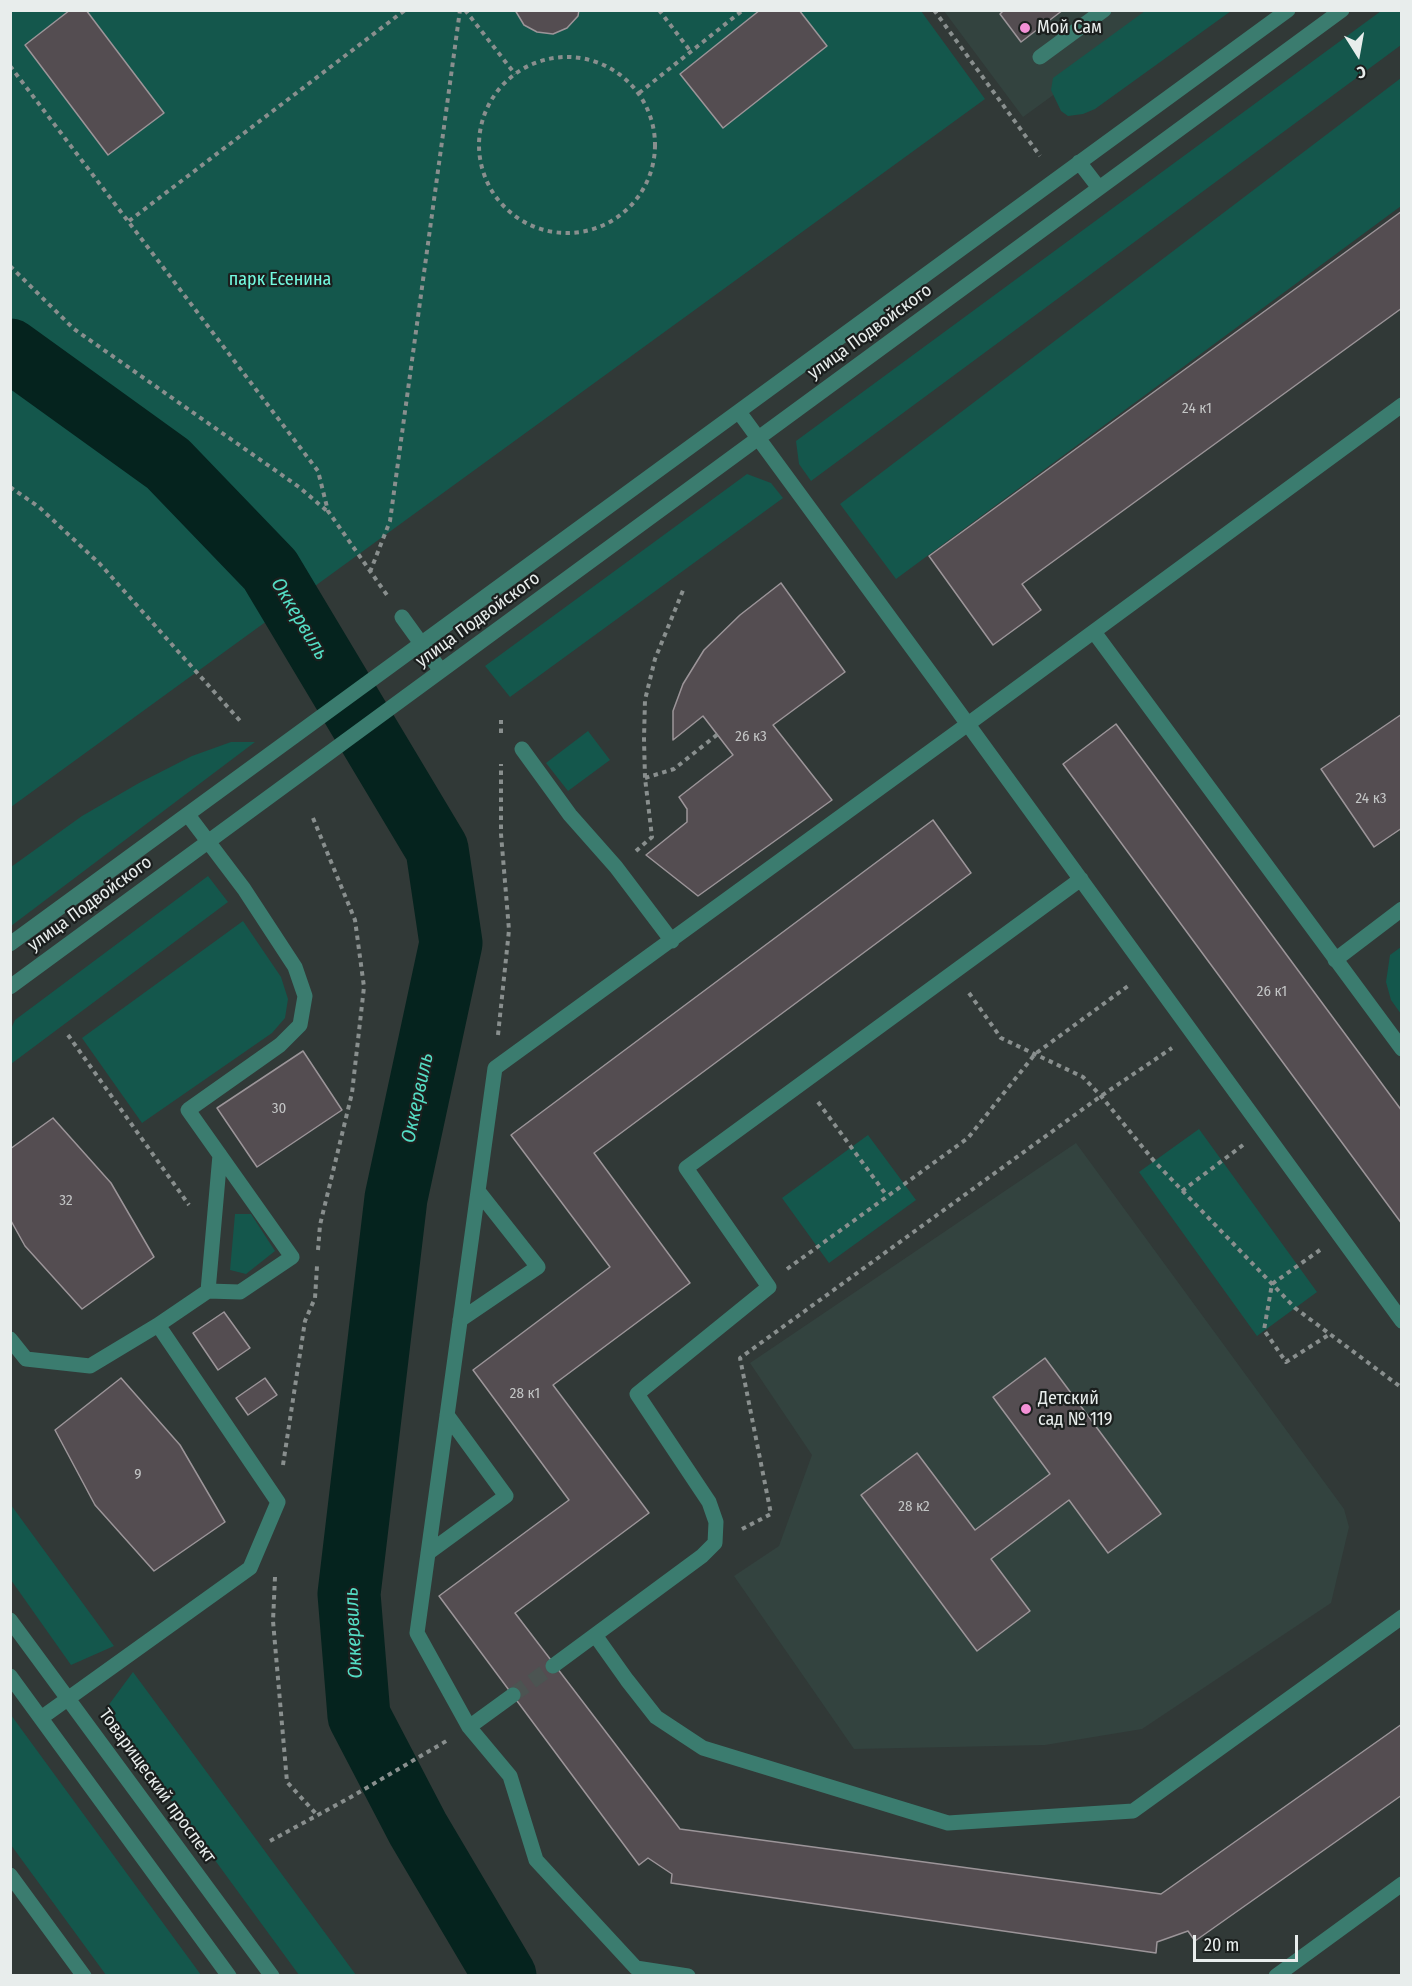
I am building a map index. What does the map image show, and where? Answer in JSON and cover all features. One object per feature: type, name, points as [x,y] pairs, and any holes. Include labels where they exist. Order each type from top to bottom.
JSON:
[{"type":"street","points":[[1040,57],[1104,10]]},
{"type":"street","name":"улица Подвойского","points":[[10,944],[1288,10]]},
{"type":"street","name":"улица Подвойского","points":[[10,987],[1342,10]]},
{"type":"street","points":[[1079,162],[1099,188]]},
{"type":"street","points":[[688,1976],[636,1968],[536,1860],[510,1776],[469,1727],[417,1633],[495,1068],[1094,632],[1401,405]]},
{"type":"street","points":[[739,412],[1401,1321]]},
{"type":"street","points":[[402,617],[441,671]]},
{"type":"street","points":[[1094,632],[1401,1049]]},
{"type":"street","points":[[522,748],[570,815],[616,867],[672,940]]},
{"type":"street","points":[[10,1339],[26,1359],[90,1366],[158,1325],[208,1291],[240,1292],[292,1257],[188,1110],[280,1045],[300,1025],[305,996],[295,967],[244,890],[188,815]]},
{"type":"street","points":[[553,1666],[702,1556],[715,1543],[716,1522],[709,1502],[637,1394],[769,1287],[686,1168],[1081,879]]},
{"type":"street","points":[[1335,960],[1401,909]]},
{"type":"street","points":[[208,1291],[220,1155]]},
{"type":"street","points":[[460,1320],[538,1267],[478,1191]]},
{"type":"street","points":[[41,1718],[250,1568],[278,1502],[158,1325]]},
{"type":"street","points":[[428,1553],[506,1496],[447,1415]]},
{"type":"street","points":[[595,1635],[656,1717],[703,1748],[948,1823],[1133,1811],[1401,1617]]},
{"type":"street","name":"Товарищеский проспект","points":[[10,1620],[272,1976]]},
{"type":"street","points":[[10,1676],[229,1976]]},
{"type":"street","points":[[469,1727],[513,1695]]},
{"type":"street","points":[[10,1875],[84,1976]]},
{"type":"street","points":[[1276,1976],[1401,1884]]},
{"type":"path","points":[[129,221],[405,10]]},
{"type":"path","points":[[370,573],[390,521],[460,10]]},
{"type":"path","points":[[465,10],[515,74]]},
{"type":"path","points":[[659,10],[691,52]]},
{"type":"path","points":[[639,93],[743,10]]},
{"type":"path","points":[[934,10],[1040,156]]},
{"type":"path","points":[[568,57],[595,61],[620,74],[639,93],[652,120],[656,150],[650,178],[634,204],[611,222],[583,233],[553,233],[525,224],[502,205],[486,180],[479,151],[482,122],[495,95],[515,74],[540,61],[568,57]]},
{"type":"path","points":[[10,66],[318,471],[328,511]]},
{"type":"path","points":[[10,266],[74,329],[299,487],[328,511],[402,617]]},
{"type":"path","points":[[10,487],[39,507],[100,564],[242,723]]},
{"type":"path","points":[[616,867],[652,837],[645,778],[645,700],[655,659],[684,588]]},
{"type":"path","points":[[501,720],[501,742]]},
{"type":"path","points":[[645,778],[674,769],[718,734]]},
{"type":"path","points":[[495,1068],[509,930],[501,834],[501,754]]},
{"type":"path","points":[[278,1502],[305,1321],[315,1298],[320,1225],[352,1093],[364,987],[355,920],[313,818]]},
{"type":"path","points":[[953,971],[1001,1038],[1083,1077],[1154,1161],[1295,1308],[1401,1388]]},
{"type":"path","points":[[769,1287],[779,1274],[968,1138],[1035,1054],[1148,971]]},
{"type":"path","points":[[715,1543],[771,1514],[740,1358],[1101,1096],[1193,1034]]},
{"type":"path","points":[[68,1035],[213,1238]]},
{"type":"path","points":[[803,1082],[887,1196]]},
{"type":"path","points":[[1182,1191],[1222,1161]]},
{"type":"path","points":[[1298,1266],[1272,1284],[1264,1330],[1286,1362],[1330,1334]]},
{"type":"path","points":[[275,1573],[273,1621],[287,1782],[318,1816]]},
{"type":"path","points":[[270,1841],[318,1816],[442,1744]]},
{"type":"shaded area","points":[[944,11],[1169,11],[1023,117]]},
{"type":"shaded area","name":"Детский сад № 119","points":[[1076,1143],[1344,1509],[1349,1527],[1331,1603],[1142,1729],[1045,1745],[854,1749],[734,1576],[779,1546],[812,1455],[750,1363]]},
{"type":"green space","name":"парк Есенина","points":[[11,11],[921,11],[985,99],[11,807]]},
{"type":"green space","points":[[1145,11],[1231,11],[1095,109],[1083,114],[1068,116],[1061,111],[1051,90],[1053,78]]},
{"type":"green space","points":[[1381,11],[1401,11],[1401,45],[811,481],[799,464],[796,441]]},
{"type":"green space","points":[[1401,78],[1401,206],[896,579],[840,504]]},
{"type":"green space","points":[[747,474],[771,483],[783,498],[510,697],[485,666]]},
{"type":"green space","points":[[588,731],[610,760],[568,791],[546,763]]},
{"type":"green space","points":[[231,742],[255,742],[11,926],[11,867],[82,816],[139,783],[192,756]]},
{"type":"green space","points":[[208,876],[228,902],[11,1064],[11,1029],[15,1020]]},
{"type":"green space","points":[[243,921],[281,977],[288,999],[285,1018],[272,1033],[142,1123],[82,1038]]},
{"type":"green space","points":[[1401,947],[1401,1014],[1391,1000],[1386,982],[1390,955]]},
{"type":"green space","points":[[1199,1129],[1317,1292],[1257,1336],[1139,1172]]},
{"type":"green space","points":[[868,1135],[916,1200],[829,1263],[782,1198]]},
{"type":"green space","points":[[235,1214],[251,1214],[275,1251],[246,1274],[230,1270]]},
{"type":"green space","points":[[11,1505],[114,1646],[71,1665],[11,1580]]},
{"type":"green space","points":[[133,1672],[356,1975],[299,1975],[105,1710]]},
{"type":"green space","points":[[10,1715],[201,1975],[106,1975],[11,1845]]},
{"type":"building","points":[[70,10],[86,10],[164,113],[108,155],[25,45]]},
{"type":"building","points":[[515,10],[579,10],[578,16],[567,28],[553,34],[537,32],[524,25]]},
{"type":"building","points":[[760,10],[799,10],[827,46],[723,128],[680,74]]},
{"type":"building","name":"Мой Сам","points":[[1004,10],[1063,10],[1021,42],[1000,14]]},
{"type":"building","points":[[1402,211],[1402,308],[1022,584],[1041,610],[993,645],[929,556]]},
{"type":"building","points":[[781,583],[845,672],[773,725],[832,800],[698,896],[646,855],[687,822],[687,809],[679,797],[733,755],[703,716],[673,740],[673,711],[683,684],[704,650],[740,615]]},
{"type":"building","points":[[1402,714],[1402,828],[1374,847],[1321,769]]},
{"type":"building","points":[[1116,724],[1402,1111],[1402,1224],[1063,764]]},
{"type":"building","points":[[933,820],[971,873],[594,1153],[690,1283],[553,1385],[649,1513],[515,1613],[680,1829],[1161,1894],[1402,1724],[1402,1795],[1195,1941],[1188,1931],[1157,1942],[1156,1953],[671,1883],[672,1874],[648,1858],[639,1865],[439,1596],[569,1500],[473,1370],[610,1267],[511,1135]]},
{"type":"building","points":[[303,1051],[342,1110],[257,1167],[217,1108]]},
{"type":"building","points":[[53,1118],[111,1183],[154,1257],[82,1309],[25,1246],[10,1219],[10,1149]]},
{"type":"building","points":[[224,1312],[250,1348],[218,1370],[193,1333]]},
{"type":"building","points":[[1045,1358],[1161,1514],[1108,1553],[1069,1500],[991,1559],[1030,1611],[977,1651],[861,1495],[917,1453],[975,1530],[1050,1474],[993,1397]]},
{"type":"building","points":[[121,1378],[180,1445],[225,1522],[154,1571],[95,1505],[55,1430]]},
{"type":"building","points":[[265,1378],[277,1395],[248,1415],[236,1398]]},
{"type":"waterway","name":"Оккервиль","points":[[10,350],[168,464],[270,570],[437,849],[451,943],[396,1198],[349,1594],[359,1716],[418,1829],[505,1976]]},
{"type":"tunnel","points":[[513,1695],[553,1666]]},
{"type":"place","name":"Мой Сам","points":[[1025,28]]},
{"type":"place","name":"Детский сад № 119","points":[[1026,1409]]}]
